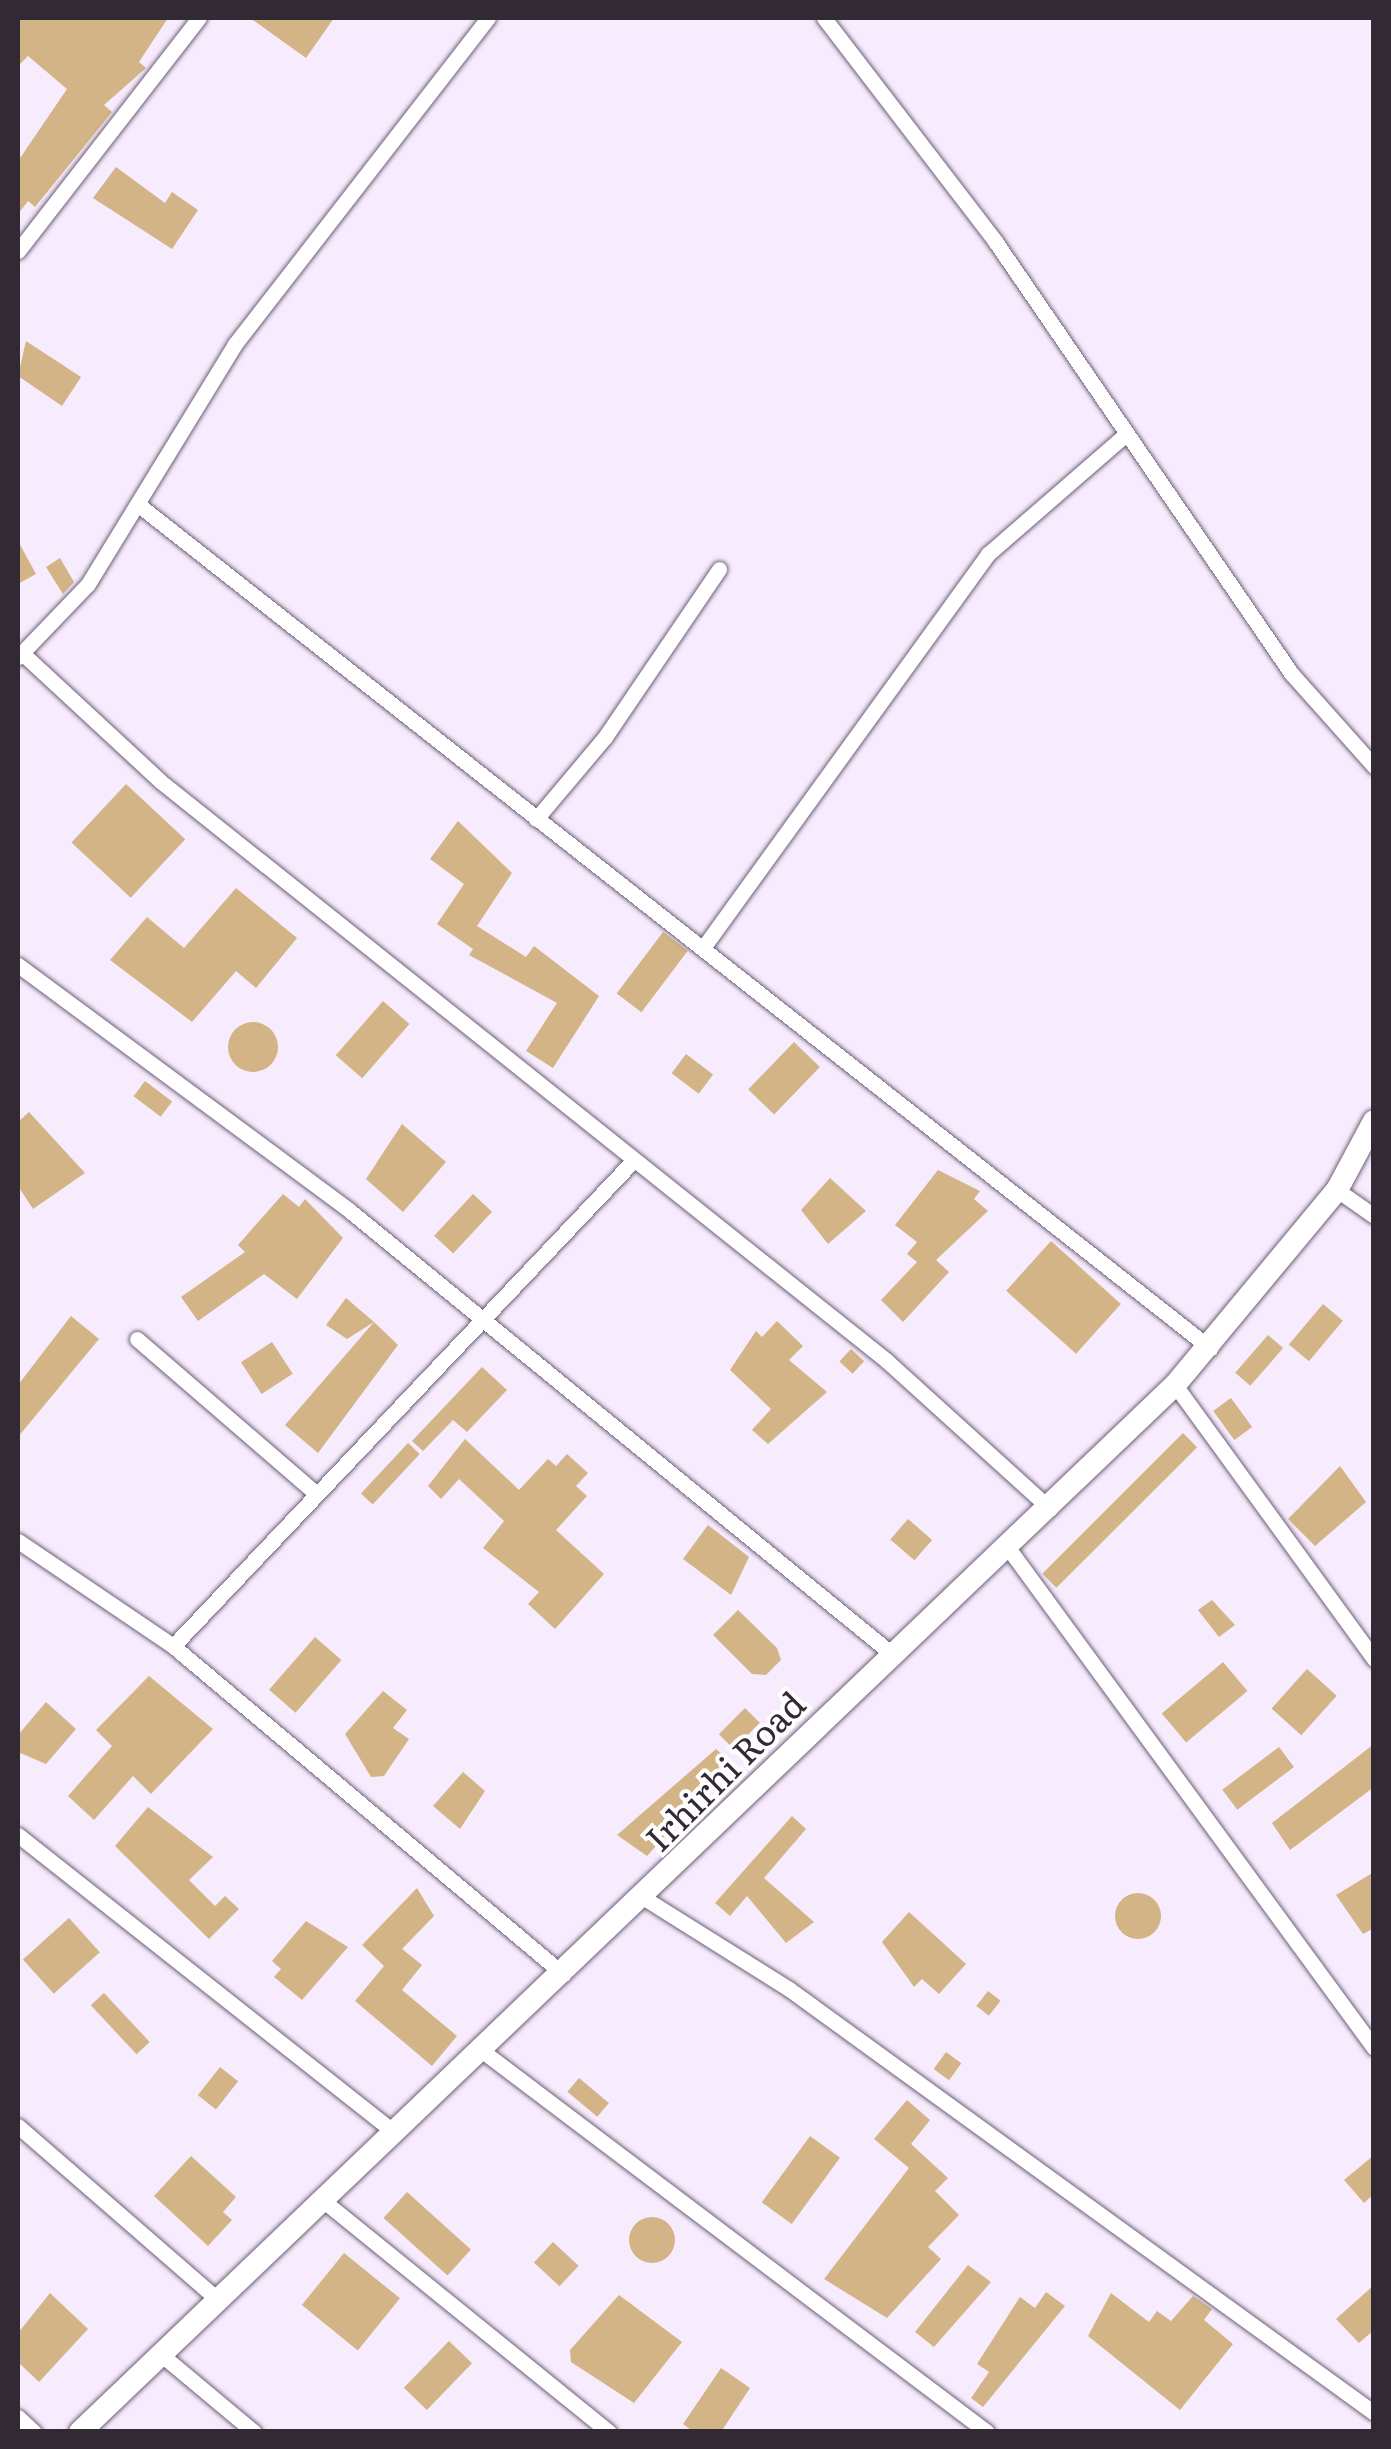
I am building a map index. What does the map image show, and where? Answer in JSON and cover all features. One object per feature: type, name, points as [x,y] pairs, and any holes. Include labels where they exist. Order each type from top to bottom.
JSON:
[{"type":"street","points":[[18,251],[199,18]]},
{"type":"street","points":[[488,18],[235,344],[140,506],[88,584],[20,655],[160,782],[333,911],[633,1161],[886,1362],[1050,1509]]},
{"type":"street","points":[[824,18],[996,240],[1290,673],[1374,766]]},
{"type":"street","points":[[705,945],[988,554],[1127,433]]},
{"type":"street","points":[[140,506],[536,819],[705,945],[1210,1348]]},
{"type":"street","points":[[536,819],[605,737],[719,569]]},
{"type":"street","points":[[18,966],[480,1317],[892,1654]]},
{"type":"street","name":"Irhirhi Road","points":[[80,2432],[163,2356],[320,2198],[396,2133],[644,1898],[892,1654],[1006,1545],[1050,1509],[1175,1385],[1210,1348],[1337,1190],[1374,1121]]},
{"type":"street","points":[[173,1646],[314,1492],[633,1161]]},
{"type":"street","points":[[1337,1190],[1374,1216]]},
{"type":"street","points":[[137,1339],[314,1492]]},
{"type":"street","points":[[1175,1385],[1374,1659]]},
{"type":"street","points":[[18,1541],[173,1646],[563,1974]]},
{"type":"street","points":[[1006,1545],[1374,2048]]},
{"type":"street","points":[[18,1836],[139,1940],[396,2133]]},
{"type":"street","points":[[644,1898],[788,1989],[1374,2414]]},
{"type":"street","points":[[481,2050],[986,2432]]},
{"type":"street","points":[[18,2126],[218,2300]]},
{"type":"street","points":[[320,2198],[609,2432]]},
{"type":"street","points":[[163,2356],[254,2432]]},
{"type":"street","points":[[18,2417],[34,2432]]},
{"type":"building","points":[[18,18],[168,18],[139,62],[146,68],[104,105],[112,112],[35,207],[28,201],[18,214],[18,161],[67,89],[28,56],[18,66]]},
{"type":"building","points":[[250,18],[334,18],[306,58]]},
{"type":"building","points":[[116,167],[165,203],[172,192],[198,210],[172,249],[93,198]]},
{"type":"building","points":[[26,341],[81,377],[62,406],[18,376]]},
{"type":"building","points":[[18,541],[36,574],[18,584]]},
{"type":"building","points":[[60,558],[74,582],[63,594],[46,567]]},
{"type":"building","points":[[126,784],[185,839],[131,898],[71,843]]},
{"type":"building","points":[[458,821],[512,873],[477,926],[526,957],[534,946],[599,996],[553,1068],[526,1051],[557,1003],[469,955],[473,949],[437,924],[464,884],[430,859]]},
{"type":"building","points":[[236,888],[297,938],[256,988],[236,971],[192,1022],[110,960],[147,917],[184,948]]},
{"type":"building","points":[[663,932],[688,951],[641,1012],[617,993]]},
{"type":"building","points":[[383,1001],[409,1024],[362,1078],[336,1055]]},
{"type":"building","points":[[253,1022],[271,1029],[278,1047],[271,1065],[253,1072],[235,1065],[228,1047],[235,1029]]},
{"type":"building","points":[[794,1042],[820,1067],[774,1114],[748,1089]]},
{"type":"building","points":[[686,1054],[713,1074],[699,1094],[672,1073]]},
{"type":"building","points":[[145,1081],[172,1101],[161,1117],[134,1096]]},
{"type":"building","points":[[29,1112],[85,1173],[33,1209],[18,1186],[18,1122]]},
{"type":"building","points":[[402,1124],[446,1162],[403,1212],[366,1179]]},
{"type":"building","points":[[938,1170],[980,1191],[974,1199],[988,1211],[936,1260],[949,1272],[903,1322],[881,1300],[917,1262],[907,1254],[917,1242],[895,1225]]},
{"type":"building","points":[[830,1178],[866,1211],[828,1244],[801,1210]]},
{"type":"building","points":[[283,1194],[299,1207],[305,1199],[343,1238],[297,1299],[264,1274],[198,1321],[181,1297],[245,1252],[238,1245]]},
{"type":"building","points":[[473,1194],[492,1212],[453,1253],[434,1236]]},
{"type":"building","points":[[1051,1241],[1121,1304],[1076,1354],[1006,1291]]},
{"type":"building","points":[[346,1298],[374,1322],[347,1339],[326,1325]]},
{"type":"building","points":[[1323,1304],[1343,1321],[1309,1361],[1289,1345]]},
{"type":"building","points":[[71,1316],[99,1339],[18,1437],[18,1385]]},
{"type":"building","points":[[777,1321],[803,1346],[789,1360],[827,1392],[768,1444],[752,1430],[771,1409],[730,1370],[756,1331],[762,1337]]},
{"type":"building","points":[[374,1322],[398,1345],[318,1453],[285,1425]]},
{"type":"building","points":[[1268,1335],[1283,1348],[1250,1386],[1235,1373]]},
{"type":"building","points":[[272,1342],[293,1374],[262,1394],[241,1362]]},
{"type":"building","points":[[851,1349],[864,1361],[853,1374],[839,1361]]},
{"type":"building","points":[[482,1367],[507,1390],[467,1432],[453,1420],[423,1451],[412,1441]]},
{"type":"building","points":[[1231,1398],[1252,1427],[1234,1440],[1213,1411]]},
{"type":"building","points":[[1183,1433],[1197,1447],[1056,1588],[1042,1574]]},
{"type":"building","points":[[465,1439],[519,1490],[548,1459],[556,1466],[567,1454],[588,1473],[576,1486],[587,1496],[556,1530],[604,1574],[555,1629],[528,1604],[539,1592],[483,1548],[504,1521],[459,1479],[441,1499],[428,1486]]},
{"type":"building","points":[[408,1443],[420,1454],[373,1504],[361,1493]]},
{"type":"building","points":[[1340,1466],[1366,1502],[1315,1546],[1288,1519]]},
{"type":"building","points":[[908,1519],[932,1540],[914,1560],[890,1539]]},
{"type":"building","points":[[708,1525],[749,1557],[731,1595],[683,1559]]},
{"type":"building","points":[[1212,1600],[1235,1625],[1219,1637],[1198,1610]]},
{"type":"building","points":[[738,1610],[777,1648],[781,1660],[766,1675],[752,1674],[713,1635]]},
{"type":"building","points":[[315,1637],[341,1660],[295,1713],[269,1690]]},
{"type":"building","points":[[1223,1662],[1247,1691],[1186,1743],[1162,1713]]},
{"type":"building","points":[[1307,1669],[1337,1696],[1301,1735],[1272,1708]]},
{"type":"building","points":[[149,1676],[213,1729],[151,1794],[133,1776],[94,1820],[68,1796],[112,1746],[96,1730]]},
{"type":"building","points":[[383,1691],[407,1710],[393,1728],[409,1739],[384,1776],[371,1777],[345,1734]]},
{"type":"building","points":[[46,1702],[76,1729],[46,1764],[18,1752],[18,1735]]},
{"type":"building","points":[[745,1708],[760,1723],[734,1749],[719,1734]]},
{"type":"building","points":[[1374,1744],[1374,1787],[1290,1850],[1272,1823]]},
{"type":"building","points":[[1279,1747],[1294,1767],[1237,1810],[1222,1790]]},
{"type":"building","points":[[716,1749],[730,1761],[647,1856],[617,1835]]},
{"type":"building","points":[[463,1772],[485,1791],[460,1829],[433,1806]]},
{"type":"building","points":[[148,1807],[213,1857],[189,1880],[215,1906],[225,1896],[239,1909],[209,1939],[115,1846]]},
{"type":"building","points":[[792,1816],[806,1829],[764,1878],[814,1922],[786,1943],[747,1896],[730,1916],[715,1903]]},
{"type":"building","points":[[1374,1872],[1374,1928],[1363,1934],[1336,1895]]},
{"type":"building","points":[[417,1888],[434,1916],[402,1949],[422,1965],[402,1990],[457,2036],[432,2066],[355,2001],[384,1966],[362,1945]]},
{"type":"building","points":[[1138,1893],[1154,1900],[1161,1916],[1154,1932],[1138,1939],[1122,1932],[1115,1916],[1122,1900]]},
{"type":"building","points":[[909,1912],[966,1964],[939,1994],[922,1979],[914,1987],[882,1942]]},
{"type":"building","points":[[69,1918],[100,1952],[54,1994],[23,1959]]},
{"type":"building","points":[[306,1921],[348,1947],[302,2000],[274,1977],[281,1969],[272,1961]]},
{"type":"building","points":[[988,1991],[1001,2001],[989,2016],[976,2006]]},
{"type":"building","points":[[104,1993],[150,2042],[137,2054],[91,2005]]},
{"type":"building","points":[[946,2052],[961,2063],[949,2080],[934,2069]]},
{"type":"building","points":[[220,2067],[238,2081],[216,2110],[198,2095]]},
{"type":"building","points":[[579,2078],[609,2103],[597,2117],[567,2092]]},
{"type":"building","points":[[907,2100],[930,2120],[911,2144],[948,2178],[935,2191],[959,2215],[928,2247],[941,2259],[887,2318],[824,2279],[909,2168],[874,2139]]},
{"type":"building","points":[[810,2136],[840,2158],[792,2224],[762,2202]]},
{"type":"building","points":[[1374,2155],[1374,2194],[1364,2203],[1344,2180]]},
{"type":"building","points":[[191,2156],[236,2197],[223,2212],[232,2220],[208,2246],[154,2196]]},
{"type":"building","points":[[407,2192],[471,2250],[447,2276],[384,2218]]},
{"type":"building","points":[[652,2217],[668,2224],[675,2240],[668,2256],[652,2263],[636,2256],[629,2240],[636,2224]]},
{"type":"building","points":[[553,2242],[579,2266],[560,2286],[534,2262]]},
{"type":"building","points":[[344,2253],[400,2298],[358,2350],[302,2305]]},
{"type":"building","points":[[968,2265],[991,2282],[934,2347],[915,2332]]},
{"type":"building","points":[[1374,2285],[1374,2330],[1359,2343],[1336,2319]]},
{"type":"building","points":[[1046,2292],[1065,2306],[983,2407],[971,2398],[989,2372],[977,2364],[1020,2297],[1035,2308]]},
{"type":"building","points":[[50,2293],[88,2329],[39,2382],[18,2362],[18,2333]]},
{"type":"building","points":[[1111,2293],[1149,2322],[1157,2311],[1171,2321],[1193,2296],[1212,2309],[1204,2320],[1233,2344],[1180,2410],[1088,2336]]},
{"type":"building","points":[[619,2295],[682,2342],[634,2403],[571,2362],[570,2350]]},
{"type":"building","points":[[449,2341],[472,2363],[427,2410],[404,2388]]},
{"type":"building","points":[[721,2368],[750,2388],[721,2432],[694,2432],[683,2424]]}]
